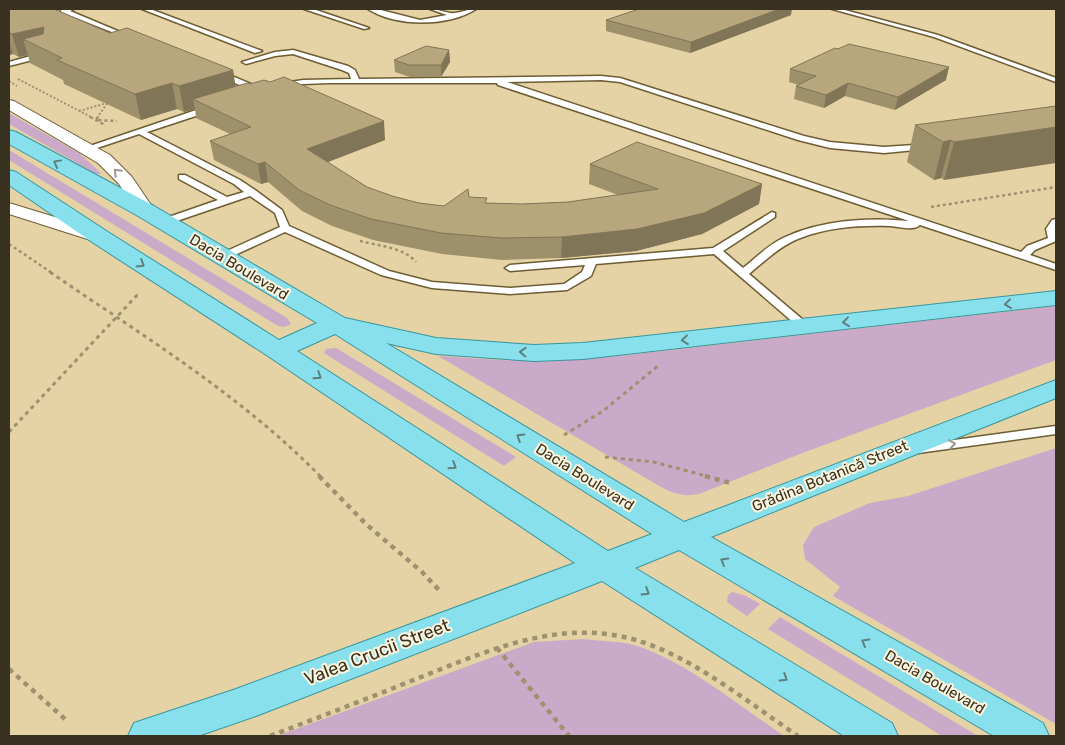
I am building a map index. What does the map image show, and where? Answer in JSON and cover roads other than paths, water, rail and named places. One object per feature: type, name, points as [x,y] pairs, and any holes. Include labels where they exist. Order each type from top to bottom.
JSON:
[{"type":"main road","name":"Dacia Boulevard","points":[[9,136],[155,217],[338,324],[681,536],[1029,736]]},
{"type":"main road","points":[[9,176],[100,238],[277,350],[605,566],[878,736]]},
{"type":"main road","points":[[277,350],[338,324],[436,346],[534,353],[583,351],[1056,298]]},
{"type":"main road","name":"Grădina Botanică Street","points":[[605,566],[1056,388]]},
{"type":"main road","name":"Valea Crucii Street","points":[[148,736],[242,704],[605,566]]},
{"type":"street","name":"Dacia Boulevard","points":[[9,104],[88,148],[104,159],[126,181],[155,217]]},
{"type":"street","points":[[9,208],[100,238]]},
{"type":"lane","points":[[71,9],[59,11],[138,41]]},
{"type":"lane","points":[[145,9],[258,51]]},
{"type":"lane","points":[[307,9],[366,28]]},
{"type":"lane","points":[[371,9],[413,21],[434,20],[473,9]]},
{"type":"lane","points":[[435,9],[453,15]]},
{"type":"lane","points":[[836,9],[936,36],[1056,80]]},
{"type":"lane","points":[[105,38],[120,34]]},
{"type":"lane","points":[[246,62],[275,54],[293,52],[345,68],[352,72],[356,81]]},
{"type":"lane","points":[[9,64],[46,54]]},
{"type":"lane","points":[[210,70],[263,91]]},
{"type":"lane","points":[[254,94],[303,82],[494,81],[579,77],[620,80],[830,146],[884,150],[938,144]]},
{"type":"lane","points":[[494,81],[1056,267]]},
{"type":"lane","points":[[88,148],[219,106]]},
{"type":"lane","points":[[139,132],[237,182],[279,212],[285,228],[385,273],[432,285],[510,291],[567,287],[587,274],[592,261]]},
{"type":"lane","points":[[182,177],[227,200]]},
{"type":"lane","points":[[155,217],[227,200],[252,192]]},
{"type":"lane","points":[[510,268],[716,251],[772,216]]},
{"type":"lane","points":[[1023,256],[1031,248],[1054,240],[1052,229],[1056,222]]},
{"type":"lane","points":[[744,273],[787,240],[813,232],[842,226],[887,224],[910,224],[942,229]]},
{"type":"lane","points":[[222,257],[285,228]]},
{"type":"lane","points":[[716,251],[805,327]]},
{"type":"lane","points":[[886,454],[1056,430]]}]
